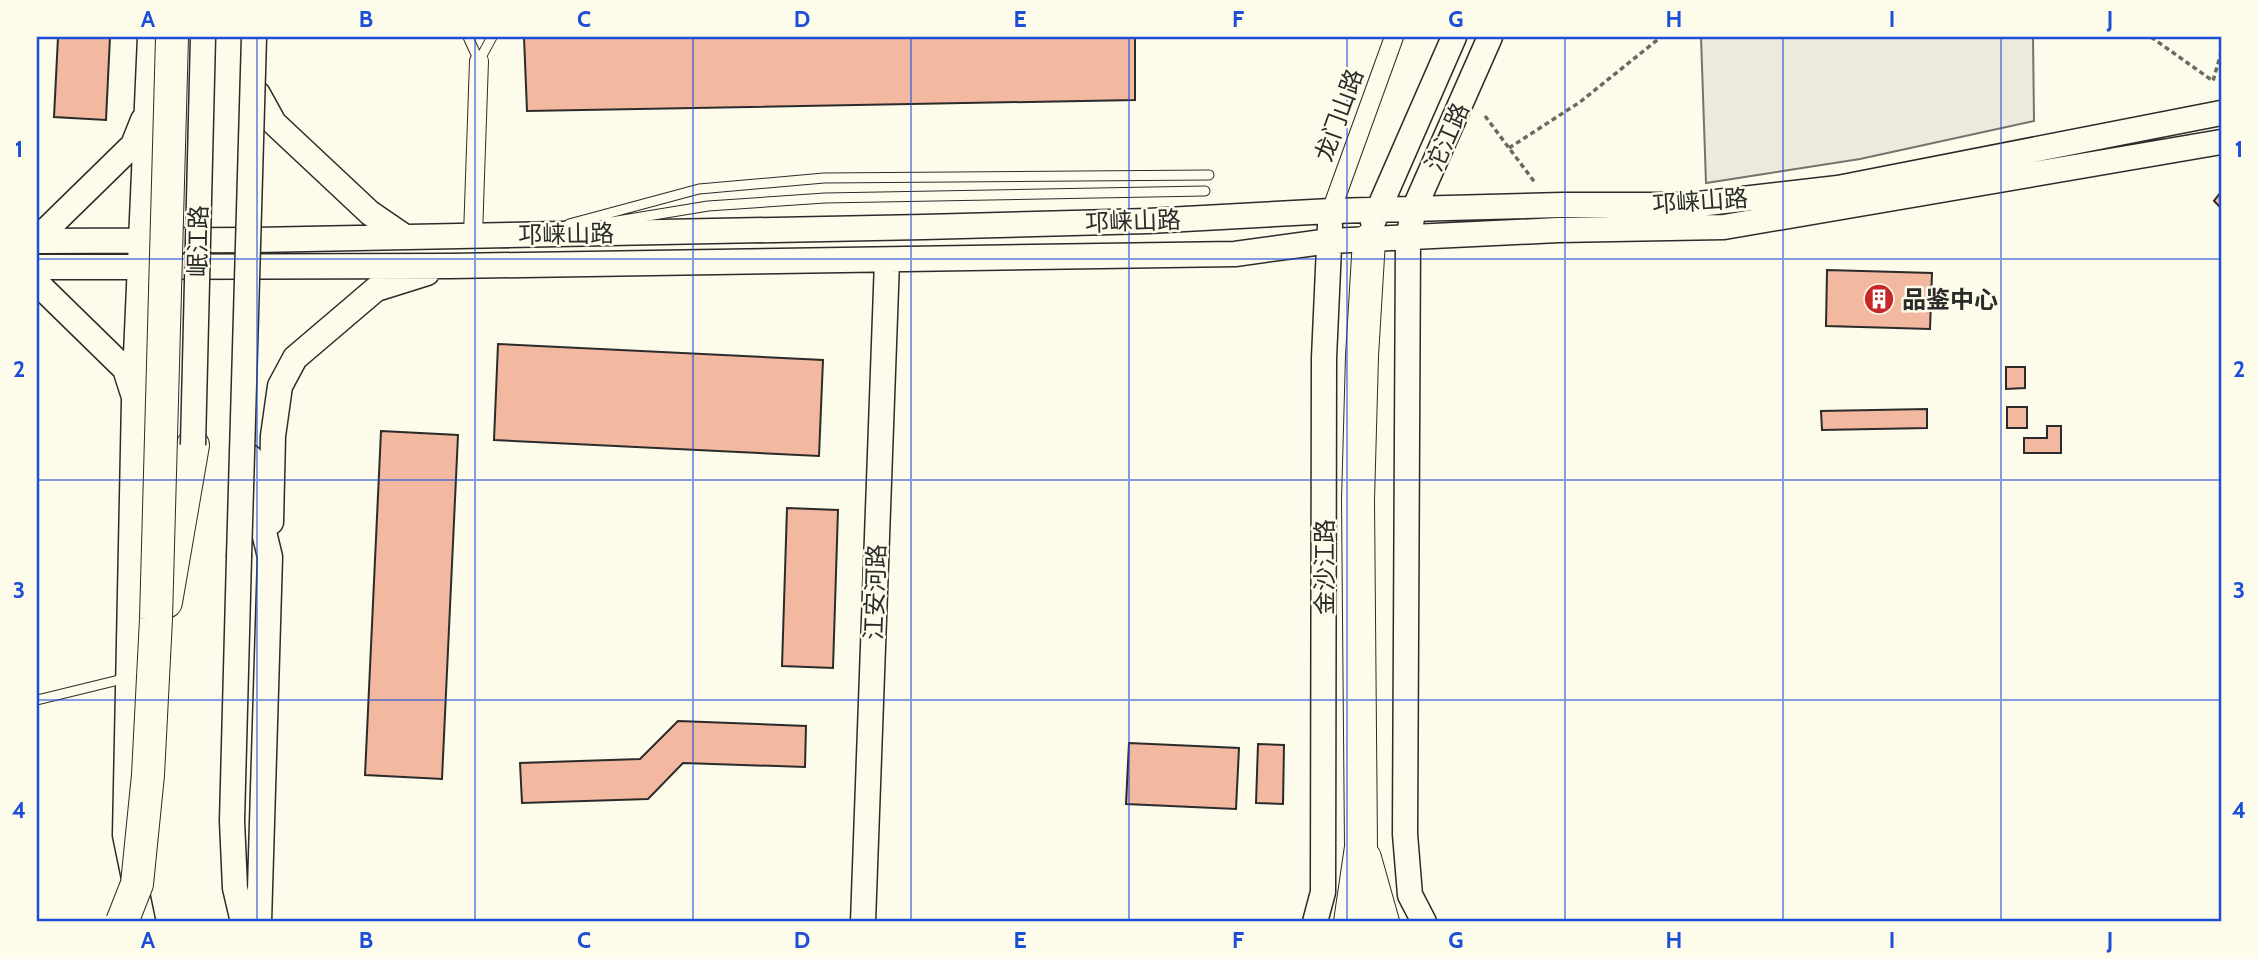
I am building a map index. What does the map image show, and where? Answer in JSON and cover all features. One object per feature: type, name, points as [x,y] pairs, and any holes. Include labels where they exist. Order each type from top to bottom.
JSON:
[{"type":"highway","points":[[122,922],[137,884],[148,775],[141,677],[172,37]]},
{"type":"highway","points":[[1350,922],[1362,847],[1358,500],[1362,356],[1373,225]]},
{"type":"highway","points":[[141,677],[193,444]]},
{"type":"highway","points":[[1362,847],[1383,922]]},
{"type":"street","points":[[143,922],[125,835],[141,677],[134,400],[150,37]]},
{"type":"street","name":"岷江路","points":[[193,444],[203,37]]},
{"type":"street","points":[[243,922],[235,888],[232,821],[254,37]]},
{"type":"street","points":[[260,37],[250,474],[270,557]]},
{"type":"street","name":"龙门山路","points":[[1331,211],[1394,37]]},
{"type":"street","points":[[1373,225],[1454,37]]},
{"type":"street","name":"沱江路","points":[[1408,238],[1414,209],[1490,37]]},
{"type":"street","points":[[473,235],[479,61]]},
{"type":"street","points":[[258,94],[274,123],[370,213],[405,237]]},
{"type":"street","points":[[37,234],[44,232],[133,145],[149,103]]},
{"type":"street","name":"邛崃山路","points":[[37,267],[887,261],[1235,254],[1330,241],[1414,209],[1690,205],[1838,188],[2221,113]]},
{"type":"street","name":"邛崃山路","points":[[37,241],[255,240],[1148,221],[1331,211],[1408,238],[1558,230],[1724,227],[2221,142]]},
{"type":"street","name":"金沙江路","points":[[1315,922],[1324,892],[1324,358],[1331,211]]},
{"type":"street","points":[[1408,238],[1405,834],[1410,895],[1424,922]]},
{"type":"street","name":"江安河路","points":[[863,922],[887,261]]},
{"type":"street","points":[[259,922],[273,436],[280,386],[295,358],[376,289],[451,265]]},
{"type":"street","points":[[37,283],[125,369],[134,400]]},
{"type":"lane","points":[[468,37],[479,61]]},
{"type":"lane","points":[[479,61],[492,37]]},
{"type":"lane","points":[[531,234],[698,189],[782,181],[824,178],[1209,175]]},
{"type":"lane","points":[[531,234],[708,206],[825,198],[1205,191]]},
{"type":"lane","points":[[37,700],[141,677]]},
{"type":"path","points":[[1509,148],[1580,102],[1661,37]]},
{"type":"path","points":[[2151,37],[2213,81],[2221,52]]},
{"type":"path","points":[[1485,116],[1537,186]]},
{"type":"shaded area","points":[[1701,37],[2033,37],[2034,121],[1860,159],[1706,183]]},
{"type":"building","points":[[58,37],[110,37],[106,120],[54,117]]},
{"type":"building","points":[[524,37],[1135,37],[1135,100],[527,111]]},
{"type":"building","points":[[2221,192],[2221,208],[2214,201]]},
{"type":"building","name":"品鉴中心","points":[[1827,270],[1932,273],[1930,329],[1826,326]]},
{"type":"building","points":[[498,344],[823,360],[819,456],[494,440]]},
{"type":"building","points":[[2006,367],[2025,367],[2025,388],[2006,389]]},
{"type":"building","points":[[2007,407],[2027,407],[2027,428],[2007,428]]},
{"type":"building","points":[[1927,409],[1927,428],[1822,430],[1821,411]]},
{"type":"building","points":[[2047,426],[2061,426],[2061,453],[2024,453],[2024,438],[2047,438]]},
{"type":"building","points":[[381,431],[458,435],[442,779],[365,775]]},
{"type":"building","points":[[787,508],[838,510],[833,668],[782,666]]},
{"type":"building","points":[[678,721],[806,726],[805,767],[683,763],[648,799],[522,803],[520,763],[640,759]]},
{"type":"building","points":[[1129,743],[1239,748],[1236,809],[1126,804]]},
{"type":"building","points":[[1258,744],[1284,745],[1283,804],[1256,803]]},
{"type":"place","name":"品鉴中心","points":[[1879,299]]}]
